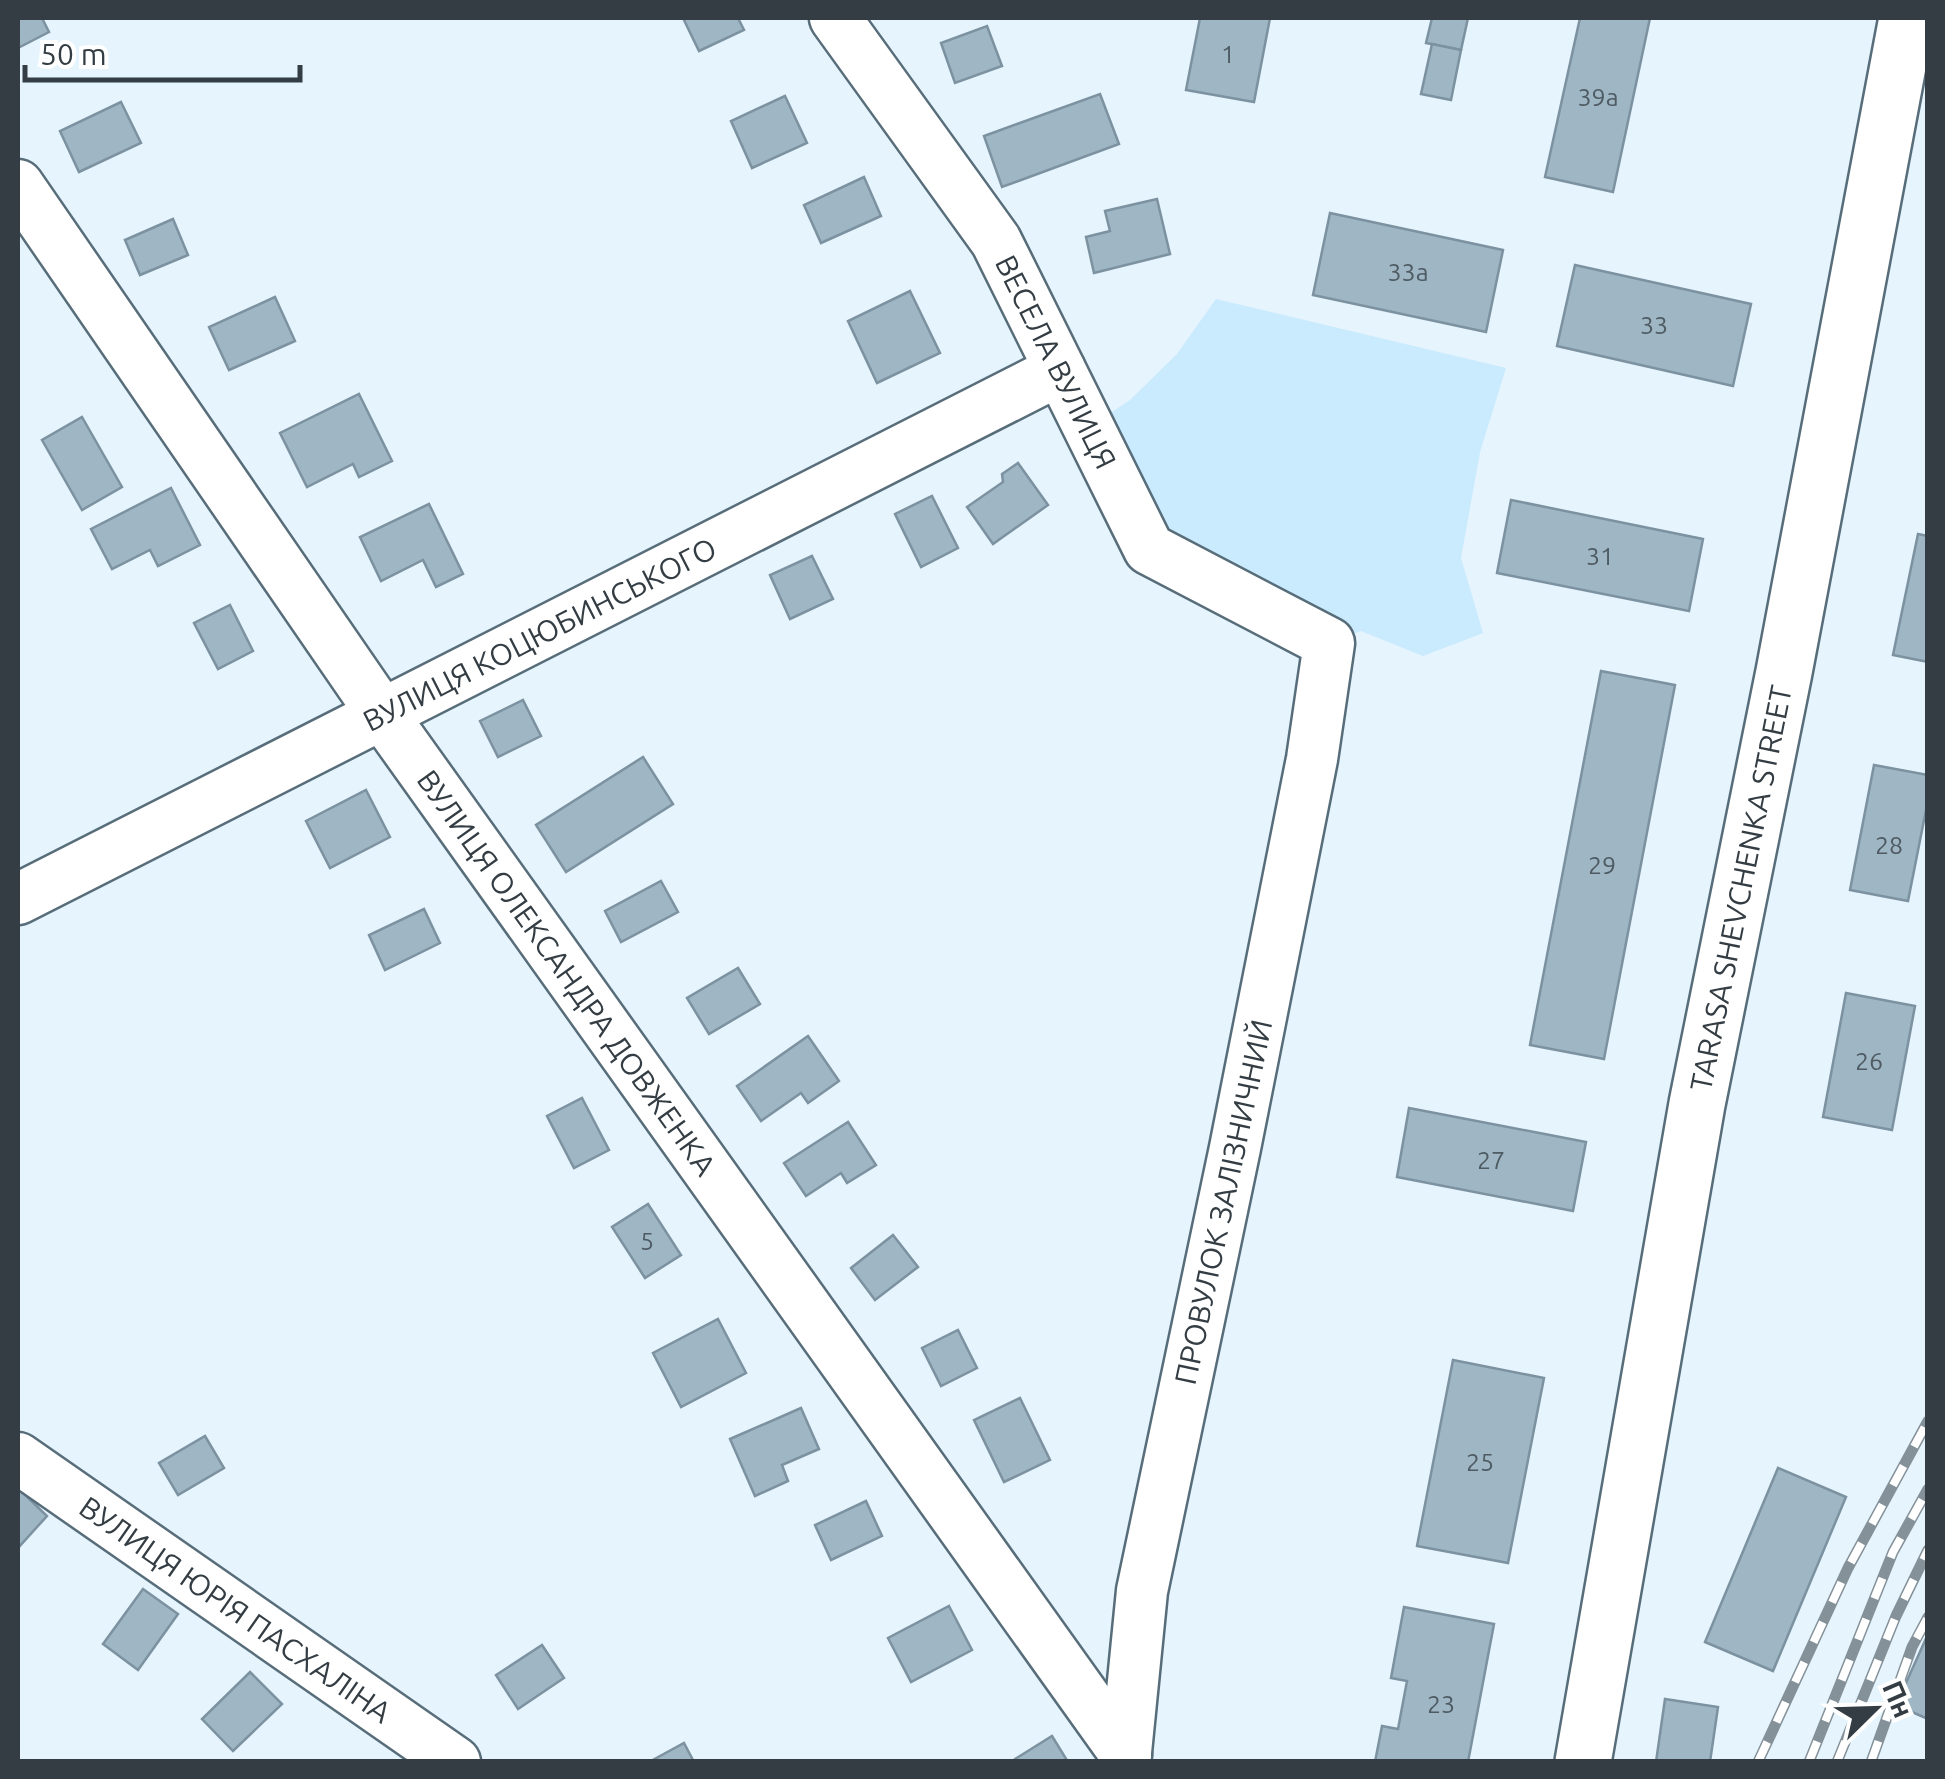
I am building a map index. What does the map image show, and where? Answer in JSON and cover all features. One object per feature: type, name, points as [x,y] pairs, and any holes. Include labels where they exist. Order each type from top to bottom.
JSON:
[{"type":"main road","name":"TARASA SHEVCHENKA STREET","points":[[1583,1762],[1697,1104],[1784,672],[1907,18]]},
{"type":"street","name":"ВЕСЕЛА ВУЛИЦЯ","points":[[836,18],[996,240],[1148,549],[1329,644]]},
{"type":"street","name":"ВУЛИЦЯ ОЛЕКСАНДРА ДОВЖЕНКА","points":[[18,185],[382,714],[1125,1759]]},
{"type":"street","name":"ВУЛИЦЯ КОЦЮБИНСЬКОГО","points":[[18,899],[1060,370]]},
{"type":"street","name":"ПРОВУЛОК ЗАЛІЗНИЧНИЙ","points":[[1125,1759],[1142,1592],[1236,1148],[1312,759],[1329,644]]},
{"type":"street","name":"ВУЛИЦЯ ЮРІЯ ПАСХАЛІНА","points":[[18,1458],[455,1762]]},
{"type":"shaded area","points":[[1216,299],[1506,368],[1480,452],[1461,558],[1483,633],[1423,656],[1361,631],[1329,643],[1149,549],[1088,428],[1130,400],[1177,354]]},
{"type":"building","points":[[18,18],[42,18],[49,32],[18,48]]},
{"type":"building","points":[[683,18],[738,18],[744,30],[699,51]]},
{"type":"building","points":[[1200,18],[1270,18],[1254,102],[1186,90]]},
{"type":"building","points":[[1432,18],[1468,18],[1461,50],[1426,43]]},
{"type":"building","points":[[1580,18],[1650,18],[1613,192],[1545,177]]},
{"type":"building","points":[[987,26],[1002,66],[955,83],[941,43]]},
{"type":"building","points":[[1432,44],[1461,50],[1451,100],[1421,94]]},
{"type":"building","points":[[1100,94],[1119,144],[1002,187],[984,136]]},
{"type":"building","points":[[785,96],[807,143],[752,168],[731,121]]},
{"type":"building","points":[[121,102],[141,143],[79,172],[60,131]]},
{"type":"building","points":[[864,177],[881,216],[821,243],[804,205]]},
{"type":"building","points":[[1157,199],[1170,254],[1094,273],[1086,237],[1110,231],[1105,211]]},
{"type":"building","points":[[1330,213],[1503,250],[1486,332],[1313,295]]},
{"type":"building","points":[[173,219],[188,255],[140,275],[125,240]]},
{"type":"building","points":[[1575,265],[1751,304],[1733,386],[1557,346]]},
{"type":"building","points":[[910,291],[940,353],[877,383],[848,321]]},
{"type":"building","points":[[275,297],[295,341],[229,370],[209,327]]},
{"type":"building","points":[[359,394],[392,461],[359,477],[353,464],[307,487],[280,433]]},
{"type":"building","points":[[82,417],[122,487],[82,510],[42,440]]},
{"type":"building","points":[[1018,463],[1048,505],[993,544],[967,507],[1003,482],[1002,474]]},
{"type":"building","points":[[171,488],[200,545],[158,566],[150,550],[112,569],[91,529]]},
{"type":"building","points":[[932,496],[958,548],[921,567],[895,514]]},
{"type":"building","points":[[1511,500],[1703,539],[1689,611],[1497,573]]},
{"type":"building","points":[[429,504],[463,574],[436,587],[423,560],[381,581],[360,537]]},
{"type":"building","points":[[1918,534],[1928,536],[1928,662],[1893,655]]},
{"type":"building","points":[[812,556],[833,599],[790,619],[770,575]]},
{"type":"building","points":[[230,605],[253,651],[218,669],[194,623]]},
{"type":"building","points":[[1601,671],[1675,685],[1604,1059],[1530,1045]]},
{"type":"building","points":[[523,700],[541,736],[498,757],[480,721]]},
{"type":"building","points":[[643,757],[673,804],[566,872],[536,825]]},
{"type":"building","points":[[1874,765],[1928,775],[1928,800],[1908,901],[1850,890]]},
{"type":"building","points":[[366,790],[390,837],[330,868],[306,821]]},
{"type":"building","points":[[661,881],[678,912],[621,942],[605,911]]},
{"type":"building","points":[[424,909],[440,943],[385,970],[369,935]]},
{"type":"building","points":[[738,968],[760,1004],[709,1034],[687,998]]},
{"type":"building","points":[[1846,993],[1915,1006],[1892,1130],[1823,1117]]},
{"type":"building","points":[[808,1036],[839,1081],[808,1103],[801,1093],[761,1121],[737,1086]]},
{"type":"building","points":[[582,1098],[609,1150],[574,1168],[547,1116]]},
{"type":"building","points":[[1409,1108],[1586,1142],[1573,1211],[1397,1177]]},
{"type":"building","points":[[848,1122],[876,1165],[847,1183],[841,1173],[806,1196],[784,1163]]},
{"type":"building","points":[[648,1204],[681,1255],[645,1278],[612,1227]]},
{"type":"building","points":[[893,1235],[918,1267],[875,1300],[851,1268]]},
{"type":"building","points":[[718,1319],[746,1373],[681,1407],[653,1353]]},
{"type":"building","points":[[958,1330],[977,1368],[941,1386],[922,1348]]},
{"type":"building","points":[[1453,1360],[1544,1378],[1508,1563],[1417,1546]]},
{"type":"building","points":[[1020,1398],[1050,1460],[1004,1482],[974,1420]]},
{"type":"building","points":[[801,1408],[819,1449],[782,1465],[788,1481],[755,1496],[730,1439]]},
{"type":"building","points":[[205,1436],[224,1468],[178,1495],[159,1463]]},
{"type":"building","points":[[1778,1468],[1846,1497],[1773,1671],[1705,1642]]},
{"type":"building","points":[[18,1488],[47,1516],[18,1548]]},
{"type":"building","points":[[866,1501],[882,1536],[831,1560],[815,1525]]},
{"type":"building","points":[[143,1589],[178,1614],[138,1670],[103,1644]]},
{"type":"building","points":[[949,1606],[972,1650],[911,1682],[888,1638]]},
{"type":"building","points":[[1404,1607],[1494,1624],[1468,1762],[1375,1762],[1382,1726],[1398,1729],[1407,1681],[1391,1678]]},
{"type":"building","points":[[1928,1634],[1928,1719],[1896,1705]]},
{"type":"building","points":[[542,1645],[564,1678],[518,1709],[496,1675]]},
{"type":"building","points":[[250,1672],[282,1704],[233,1751],[202,1719]]},
{"type":"building","points":[[1665,1699],[1718,1707],[1710,1762],[1656,1762]]},
{"type":"building","points":[[1052,1736],[1068,1762],[1016,1762],[1015,1759]]},
{"type":"building","points":[[684,1743],[694,1762],[649,1762]]},
{"type":"railway","points":[[1758,1762],[1848,1568],[1928,1421]]},
{"type":"railway","points":[[1809,1762],[1893,1552],[1928,1489]]},
{"type":"railway","points":[[1837,1762],[1896,1616],[1928,1550]]},
{"type":"railway","points":[[1871,1762],[1912,1647],[1928,1617]]}]
